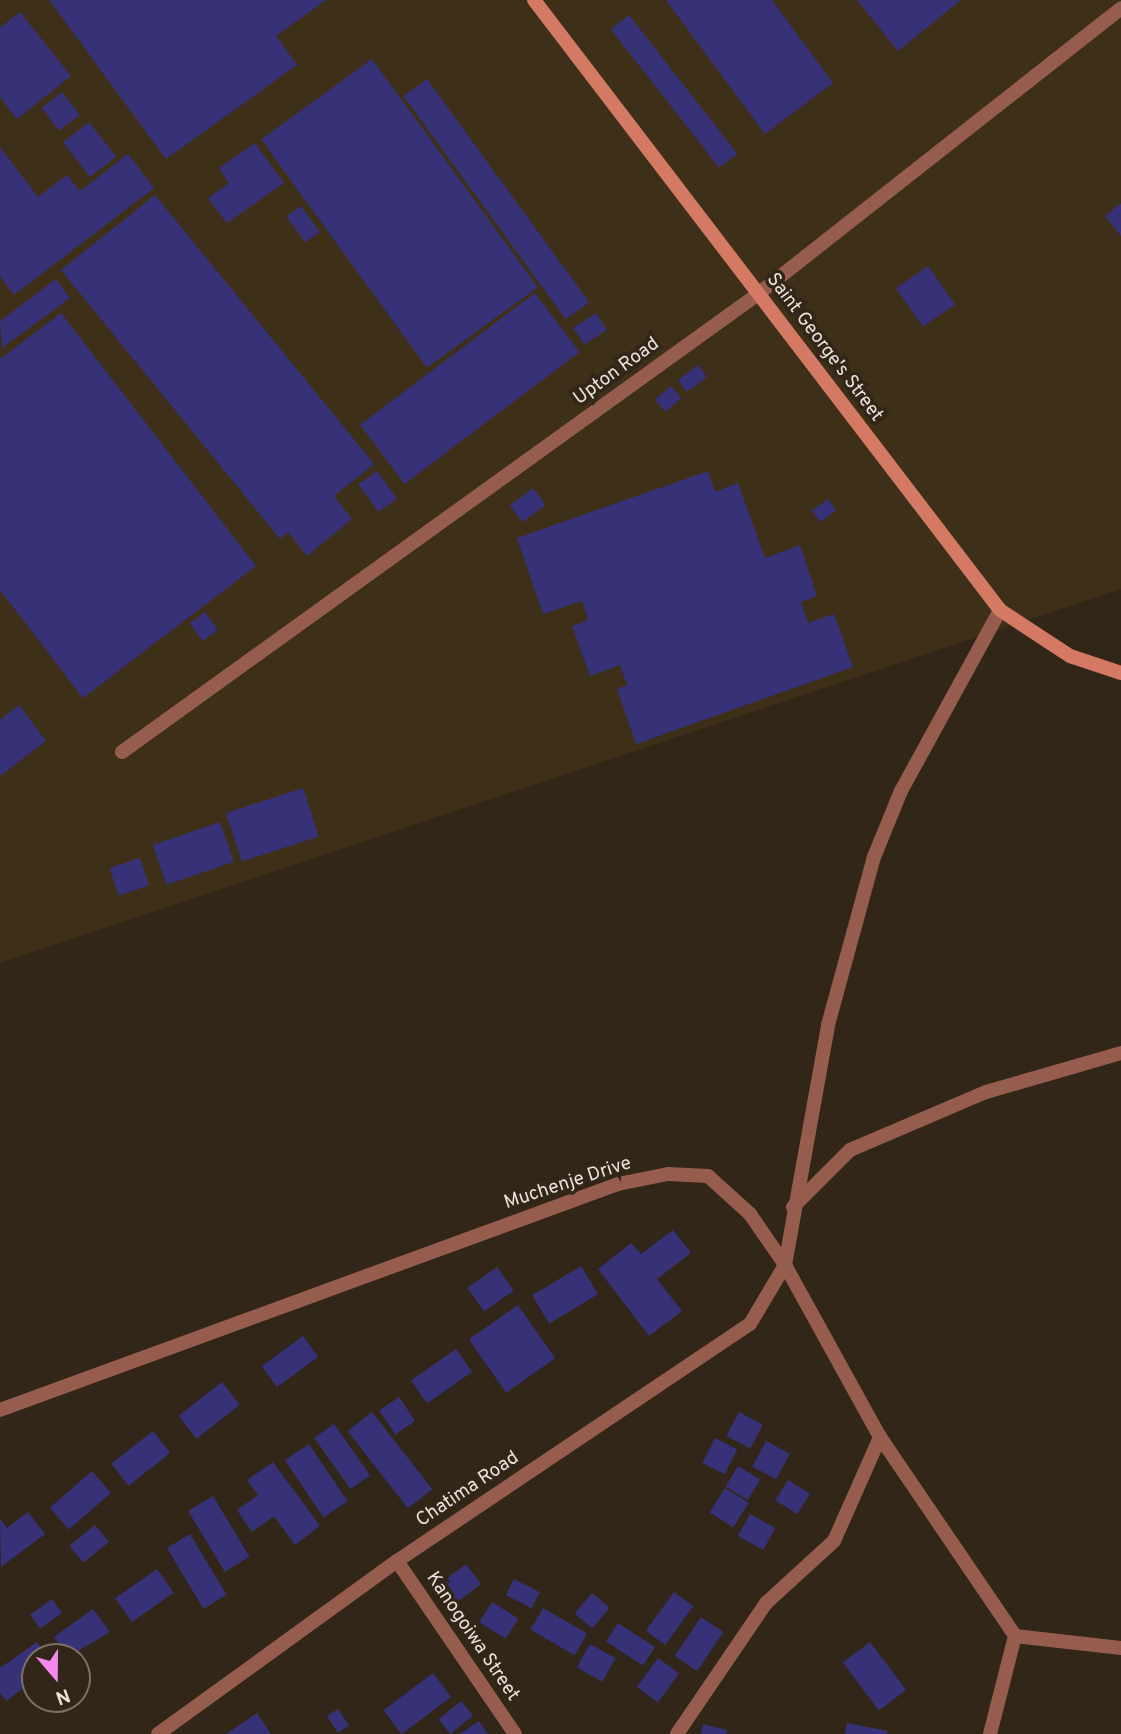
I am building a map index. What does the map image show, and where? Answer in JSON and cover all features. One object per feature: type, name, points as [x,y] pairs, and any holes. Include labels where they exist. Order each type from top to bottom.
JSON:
[{"type":"main road","name":"Saint George's Street","points":[[534,0],[1000,610],[1070,656],[1121,673]]},
{"type":"street","name":"Upton Road","points":[[122,751],[758,294],[1121,8]]},
{"type":"street","points":[[785,1265],[793,1207],[828,1026],[874,857],[901,791],[1000,610]]},
{"type":"street","points":[[793,1207],[850,1150],[986,1093],[1121,1053]]},
{"type":"street","name":"Muchenje Drive","points":[[0,1410],[618,1184],[655,1177],[708,1176],[750,1214],[785,1265],[880,1437],[1015,1636]]},
{"type":"street","name":"Chatima Road","points":[[158,1734],[397,1561],[750,1324],[785,1265]]},
{"type":"street","points":[[677,1734],[766,1602],[834,1541],[880,1437]]},
{"type":"street","name":"Kanogoiwa Street","points":[[397,1561],[515,1734]]},
{"type":"street","points":[[990,1734],[1015,1636],[1121,1647]]},
{"type":"shaded area","points":[[0,0],[1121,0],[1121,589],[0,963]]},
{"type":"building","points":[[49,0],[326,0],[276,36],[297,65],[166,159]]},
{"type":"building","points":[[666,0],[772,0],[833,83],[765,134]]},
{"type":"building","points":[[857,0],[961,0],[898,51]]},
{"type":"building","points":[[20,12],[71,76],[17,119],[0,97],[0,28]]},
{"type":"building","points":[[629,15],[737,154],[719,168],[611,29]]},
{"type":"building","points":[[372,59],[538,287],[427,368],[261,140]]},
{"type":"building","points":[[427,79],[589,302],[566,319],[404,96]]},
{"type":"building","points":[[62,92],[80,115],[59,131],[42,108]]},
{"type":"building","points":[[89,122],[116,157],[90,177],[63,142]]},
{"type":"building","points":[[255,143],[284,183],[227,223],[208,198],[229,183],[219,168]]},
{"type":"building","points":[[0,147],[38,197],[67,175],[80,191],[128,154],[154,188],[14,295],[0,276]]},
{"type":"building","points":[[155,195],[374,464],[334,496],[352,519],[307,556],[288,532],[280,539],[61,270]]},
{"type":"building","points":[[1121,203],[1121,236],[1105,216]]},
{"type":"building","points":[[301,206],[320,232],[305,242],[286,217]]},
{"type":"building","points":[[928,266],[955,305],[923,327],[896,288]]},
{"type":"building","points":[[56,279],[70,298],[2,348],[0,321]]},
{"type":"building","points":[[535,293],[580,352],[405,484],[360,425]]},
{"type":"building","points":[[61,313],[256,566],[83,698],[0,590],[0,359]]},
{"type":"building","points":[[596,313],[607,330],[584,344],[573,328]]},
{"type":"building","points":[[698,365],[707,377],[687,392],[678,380]]},
{"type":"building","points":[[671,386],[681,398],[665,412],[655,399]]},
{"type":"building","points":[[377,471],[397,499],[378,512],[358,485]]},
{"type":"building","points":[[708,471],[715,492],[738,483],[765,558],[800,545],[817,596],[801,602],[808,623],[834,614],[853,667],[636,744],[617,689],[627,685],[620,665],[590,676],[572,626],[588,620],[582,601],[543,614],[517,538]]},
{"type":"building","points":[[533,488],[546,505],[522,522],[510,505]]},
{"type":"building","points":[[828,499],[836,510],[820,522],[812,511]]},
{"type":"building","points":[[205,612],[218,630],[203,641],[190,623]]},
{"type":"building","points":[[19,705],[46,741],[0,776],[0,720]]},
{"type":"building","points":[[303,788],[319,837],[242,862],[226,813]]},
{"type":"building","points":[[220,822],[234,862],[167,885],[153,845]]},
{"type":"building","points":[[140,858],[149,886],[119,895],[110,868]]},
{"type":"building","points":[[673,1230],[691,1253],[657,1279],[682,1311],[649,1336],[598,1269],[631,1243],[641,1254]]},
{"type":"building","points":[[581,1266],[598,1294],[549,1324],[532,1295]]},
{"type":"building","points":[[497,1267],[514,1291],[484,1311],[468,1288]]},
{"type":"building","points":[[518,1305],[555,1358],[506,1393],[469,1339]]},
{"type":"building","points":[[303,1336],[318,1357],[277,1387],[262,1366]]},
{"type":"building","points":[[456,1349],[472,1372],[427,1403],[411,1381]]},
{"type":"building","points":[[222,1382],[240,1405],[197,1439],[179,1416]]},
{"type":"building","points":[[399,1397],[415,1421],[395,1434],[379,1410]]},
{"type":"building","points":[[372,1412],[432,1489],[408,1508],[348,1431]]},
{"type":"building","points":[[739,1412],[763,1425],[750,1449],[726,1436]]},
{"type":"building","points":[[334,1424],[370,1476],[350,1489],[314,1438]]},
{"type":"building","points":[[153,1431],[170,1453],[128,1486],[111,1464]]},
{"type":"building","points":[[715,1438],[737,1449],[725,1474],[702,1463]]},
{"type":"building","points":[[766,1441],[790,1454],[776,1479],[752,1467]]},
{"type":"building","points":[[309,1444],[348,1501],[324,1517],[285,1460]]},
{"type":"building","points":[[273,1462],[320,1526],[295,1545],[274,1516],[252,1532],[237,1510],[258,1495],[247,1480]]},
{"type":"building","points":[[738,1466],[760,1479],[748,1500],[726,1487]]},
{"type":"building","points":[[92,1471],[111,1493],[69,1530],[50,1508]]},
{"type":"building","points":[[788,1480],[810,1494],[797,1514],[775,1500]]},
{"type":"building","points":[[725,1488],[749,1503],[733,1527],[710,1513]]},
{"type":"building","points":[[213,1496],[250,1557],[225,1572],[188,1511]]},
{"type":"building","points":[[28,1512],[45,1534],[1,1567],[0,1518],[7,1528]]},
{"type":"building","points":[[750,1514],[775,1528],[763,1550],[738,1536]]},
{"type":"building","points":[[95,1525],[109,1542],[83,1563],[69,1546]]},
{"type":"building","points":[[190,1534],[227,1595],[203,1609],[167,1548]]},
{"type":"building","points":[[466,1564],[481,1584],[454,1604],[439,1584]]},
{"type":"building","points":[[157,1569],[174,1593],[132,1622],[115,1598]]},
{"type":"building","points":[[514,1579],[540,1592],[532,1608],[506,1595]]},
{"type":"building","points":[[674,1592],[693,1606],[665,1645],[646,1631]]},
{"type":"building","points":[[592,1593],[610,1608],[592,1628],[575,1614]]},
{"type":"building","points":[[52,1599],[62,1613],[40,1629],[30,1615]]},
{"type":"building","points":[[492,1602],[518,1618],[506,1639],[479,1622]]},
{"type":"building","points":[[543,1608],[587,1634],[575,1655],[530,1630]]},
{"type":"building","points":[[93,1609],[110,1632],[91,1643],[58,1643],[54,1637]]},
{"type":"building","points":[[701,1617],[723,1632],[697,1671],[675,1656]]},
{"type":"building","points":[[618,1623],[655,1647],[643,1665],[606,1641]]},
{"type":"building","points":[[870,1642],[906,1690],[879,1710],[843,1662]]},
{"type":"building","points":[[590,1644],[615,1658],[602,1682],[577,1668]]},
{"type":"building","points":[[21,1653],[21,1690],[6,1701],[0,1693],[0,1668]]},
{"type":"building","points":[[658,1658],[679,1673],[658,1702],[637,1687]]},
{"type":"building","points":[[433,1673],[451,1697],[402,1734],[383,1710]]},
{"type":"building","points":[[461,1701],[473,1716],[450,1734],[438,1719]]},
{"type":"building","points":[[338,1709],[349,1726],[338,1733],[327,1716]]},
{"type":"building","points":[[257,1713],[271,1734],[226,1734]]},
{"type":"building","points":[[479,1721],[488,1734],[460,1734]]},
{"type":"building","points":[[847,1723],[888,1731],[887,1734],[845,1734]]},
{"type":"building","points":[[703,1724],[727,1730],[726,1734],[701,1734]]}]
